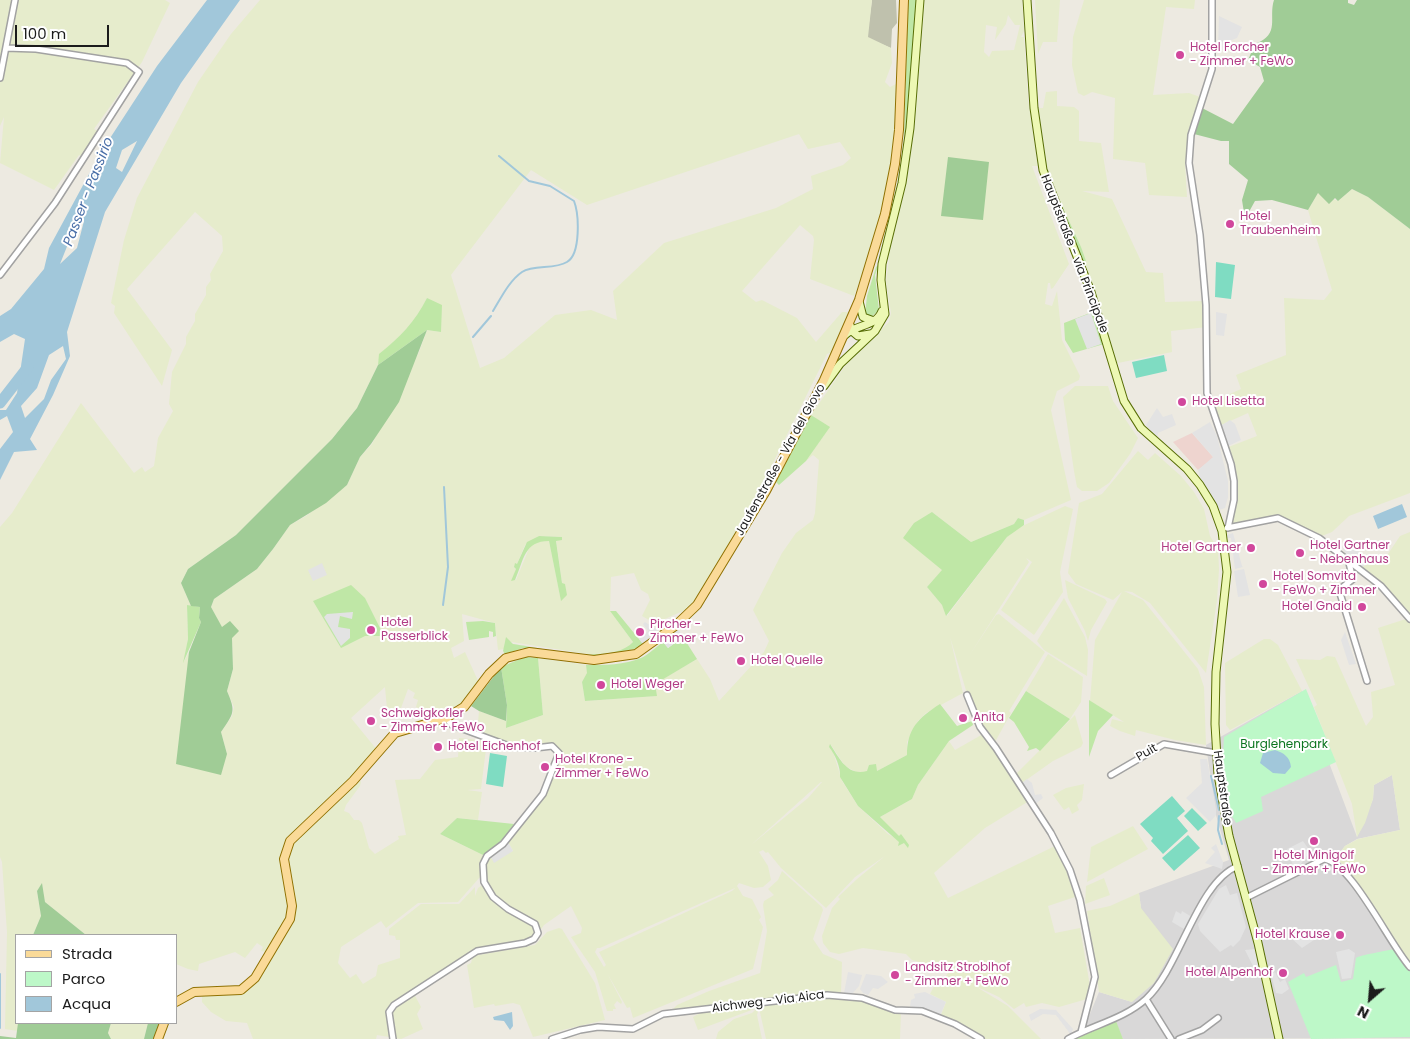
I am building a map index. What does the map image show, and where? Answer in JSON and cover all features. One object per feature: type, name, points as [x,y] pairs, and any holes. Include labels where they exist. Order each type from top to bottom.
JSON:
[{"type":"main road","name":"Jaufenstraße - Via del Giovo","points":[[178,1001],[194,992],[241,990],[255,978],[290,920],[292,906],[284,859],[290,841],[353,781],[395,733],[446,718],[469,702],[489,674],[506,658],[530,652],[580,660],[618,658],[644,650],[676,626],[697,605],[766,491],[808,409],[859,300],[886,214],[895,164],[899,130],[904,0]]},
{"type":"main road","points":[[158,1039],[164,1024]]},
{"type":"street","points":[[0,78],[15,0]]},
{"type":"street","points":[[808,409],[840,364],[875,331],[883,318],[882,264],[898,198],[910,128],[920,0]]},
{"type":"street","name":"Hauptstraße - via Principale","points":[[1027,0],[1034,108],[1043,170],[1091,292],[1124,401],[1141,428],[1187,469],[1200,485],[1225,529]]},
{"type":"street","points":[[1212,0],[1212,69],[1191,135],[1189,163],[1200,235],[1206,305],[1207,393],[1231,464],[1234,481],[1232,517],[1225,529]]},
{"type":"street","points":[[0,275],[55,203],[139,72],[127,63],[36,49],[6,48]]},
{"type":"street","points":[[859,300],[863,317],[870,321],[876,320]]},
{"type":"street","points":[[843,337],[851,329],[876,320],[884,306]]},
{"type":"street","points":[[851,318],[851,329]]},
{"type":"street","points":[[851,329],[860,336],[875,331]]},
{"type":"street","points":[[1225,529],[1278,518],[1322,539],[1381,586],[1410,619]]},
{"type":"street","name":"Hauptstraße","points":[[1225,529],[1227,572],[1216,672],[1216,753],[1226,822],[1279,1039]]},
{"type":"street","points":[[1348,558],[1353,579],[1339,590],[1367,681]]},
{"type":"street","points":[[968,695],[980,728],[996,748],[1051,833],[1070,870],[1082,905],[1086,937],[1095,977],[1081,1032]]},
{"type":"street","points":[[393,1039],[389,1012],[394,1005],[477,951],[525,943],[534,938],[538,933],[536,924],[508,909],[494,897],[484,882],[483,864],[487,856],[503,844],[543,794],[559,753],[552,746],[535,748],[512,747],[452,725],[446,718]]},
{"type":"street","name":"Puit","points":[[1111,775],[1164,744],[1216,753]]},
{"type":"street","points":[[1246,898],[1324,858],[1327,859],[1342,870],[1366,898],[1393,947],[1410,967]]},
{"type":"street","points":[[1068,1039],[1081,1032],[1094,1029],[1146,999],[1170,968],[1182,940],[1212,890],[1229,869],[1238,866]]},
{"type":"street","name":"Aichweg - Via Aica","points":[[552,1039],[580,1030],[598,1027],[633,1029],[663,1014],[828,995],[862,998],[896,1010],[922,1011],[955,1024],[981,1039]]},
{"type":"street","points":[[1146,999],[1171,1039]]},
{"type":"street","points":[[1180,1039],[1202,1030],[1218,1018]]},
{"type":"shaded area","points":[[0,0],[165,0],[170,3],[142,62],[94,129],[99,132],[83,157],[79,155],[54,190],[0,163],[4,117],[0,126]]},
{"type":"shaded area","points":[[260,0],[872,0],[868,37],[891,48],[892,63],[885,82],[890,87],[896,84],[895,123],[889,181],[867,262],[854,296],[810,279],[814,240],[813,236],[800,225],[742,291],[756,302],[762,300],[797,318],[816,342],[842,312],[848,312],[831,353],[827,354],[763,483],[765,485],[692,607],[658,622],[649,620],[642,616],[650,600],[648,594],[641,590],[634,573],[611,577],[610,611],[633,642],[626,650],[594,655],[505,641],[504,649],[498,650],[495,623],[462,614],[464,641],[451,648],[454,658],[465,652],[479,683],[461,706],[432,715],[416,707],[418,700],[413,698],[415,693],[408,689],[401,708],[387,709],[385,687],[351,718],[378,751],[357,775],[361,782],[360,786],[346,805],[344,811],[349,813],[354,820],[359,820],[362,823],[369,848],[375,854],[399,839],[398,836],[406,835],[395,780],[420,779],[435,760],[458,757],[459,738],[487,741],[481,789],[467,790],[482,792],[478,820],[457,818],[440,834],[483,855],[480,877],[458,902],[418,903],[386,928],[381,921],[341,947],[338,963],[350,978],[356,974],[363,984],[376,976],[378,965],[400,958],[400,940],[396,940],[395,936],[389,935],[389,929],[421,904],[459,904],[475,887],[475,896],[478,888],[484,884],[483,876],[487,856],[513,851],[508,842],[503,844],[536,804],[559,755],[552,746],[519,748],[477,734],[479,711],[506,721],[506,728],[543,715],[538,658],[586,665],[588,674],[582,682],[585,701],[656,696],[654,684],[697,659],[710,679],[719,701],[764,652],[769,641],[753,610],[782,553],[796,533],[813,520],[815,513],[819,460],[813,455],[806,461],[829,428],[811,415],[848,362],[889,322],[891,313],[886,281],[889,260],[887,259],[900,209],[913,130],[924,0],[1022,0],[1024,31],[1021,37],[1024,37],[1028,98],[1038,166],[1032,166],[1069,264],[1053,288],[1051,289],[1050,283],[1048,283],[1045,304],[1052,306],[1057,291],[1062,340],[1080,376],[1079,380],[1057,391],[1051,410],[1071,500],[1024,520],[1018,518],[1014,524],[971,542],[932,512],[943,570],[927,587],[942,605],[947,616],[1007,537],[1016,529],[1065,506],[1073,509],[1060,572],[1063,592],[1034,635],[1001,610],[1032,562],[1026,558],[1029,562],[969,656],[996,615],[999,614],[1045,652],[1009,711],[1011,713],[995,742],[980,728],[971,707],[950,637],[963,693],[926,713],[918,721],[907,742],[907,755],[877,771],[858,773],[845,766],[831,745],[829,747],[833,752],[842,781],[858,806],[888,834],[904,843],[880,817],[912,799],[918,785],[949,741],[955,750],[983,734],[997,751],[1029,801],[985,828],[934,873],[948,898],[1055,846],[1063,860],[1075,897],[1048,906],[1055,933],[1080,928],[1090,986],[1087,999],[1059,1007],[1042,1003],[1026,1007],[1024,1003],[1014,1009],[999,997],[975,986],[1008,1006],[1041,1039],[981,1039],[940,1017],[946,1002],[930,994],[936,982],[941,985],[949,971],[912,960],[906,954],[863,948],[839,954],[830,952],[823,943],[822,936],[832,908],[840,899],[838,897],[885,856],[855,877],[826,908],[781,868],[768,852],[766,853],[763,850],[759,852],[768,866],[771,880],[763,887],[754,888],[739,883],[737,886],[743,896],[752,899],[761,917],[759,920],[763,927],[753,969],[633,1018],[630,1007],[627,1008],[607,973],[622,1002],[621,1004],[617,1001],[614,1005],[616,1009],[607,1011],[595,972],[571,937],[581,933],[582,928],[571,906],[544,925],[534,939],[483,949],[413,992],[421,1007],[417,1014],[423,1029],[401,1039],[377,1035],[376,1039],[253,1039],[247,1023],[226,1021],[211,1012],[202,1002],[202,993],[241,990],[271,953],[261,951],[263,947],[257,943],[245,958],[235,952],[199,964],[198,971],[188,969],[178,965],[178,934],[85,934],[45,902],[42,884],[37,891],[41,916],[33,934],[15,934],[15,1024],[18,1024],[18,1031],[5,1029],[7,932],[2,862],[0,857],[0,527],[12,513],[81,403],[134,473],[142,467],[145,472],[154,466],[158,438],[173,411],[169,404],[172,372],[186,344],[186,337],[195,321],[195,314],[206,295],[206,287],[211,280],[210,274],[223,251],[222,236],[195,212],[127,289],[172,350],[162,386],[114,313],[115,306],[111,303],[124,240],[137,198],[198,82],[231,34]],"holes":[[[1008,15],[1015,25],[1020,25],[1014,50],[992,51],[989,57],[984,52],[986,25],[997,27],[995,40],[1006,24]],[[799,134],[808,149],[840,142],[851,158],[843,165],[811,176],[813,189],[776,208],[664,243],[613,291],[617,320],[591,310],[555,315],[504,358],[480,368],[451,275],[531,170],[587,205]],[[427,298],[441,316],[441,332],[427,330],[419,352],[372,444],[360,457],[347,485],[306,516],[290,525],[257,569],[214,599],[211,607],[222,628],[232,638],[233,669],[227,691],[234,707],[232,716],[221,732],[227,754],[188,667],[189,652],[184,661],[188,639],[187,605],[191,606],[181,583],[188,569],[236,535],[332,439],[357,408],[378,365],[380,354],[418,318]],[[539,536],[562,537],[556,540],[562,583],[561,600],[549,541],[538,541],[530,546],[516,580],[513,579],[516,569],[514,567],[515,564],[517,564],[525,545]],[[821,782],[808,798],[751,845]],[[735,888],[599,952],[606,965],[604,967],[595,952],[597,948]]]},
{"type":"shaded area","points":[[872,0],[896,0],[897,23],[892,29],[891,48],[867,38]]},
{"type":"shaded area","points":[[1035,0],[1060,0],[1057,42],[1043,42],[1038,54]]},
{"type":"shaded area","points":[[1084,0],[1195,0],[1194,9],[1166,7],[1153,95],[1189,93],[1203,98],[1196,117],[1189,163],[1185,163],[1187,197],[1149,195],[1145,163],[1113,159],[1115,98],[1092,92],[1084,96],[1078,93],[1072,65],[1073,37]]},
{"type":"shaded area","points":[[1219,16],[1242,27],[1237,38],[1227,42],[1221,52],[1218,50]]},
{"type":"shaded area","points":[[1057,91],[1057,106],[1074,107],[1079,111],[1079,141],[1101,143],[1109,192],[1082,191],[1112,199],[1146,272],[1163,273],[1165,302],[1205,301],[1207,327],[1171,331],[1172,352],[1113,364],[1059,200],[1053,201],[1043,170],[1034,108],[1043,108],[1046,92]]},
{"type":"shaded area","points":[[1352,189],[1368,197],[1410,229],[1410,493],[1349,516],[1332,532],[1319,537],[1278,518],[1229,526],[1234,499],[1226,448],[1257,436],[1248,413],[1219,426],[1210,403],[1241,389],[1236,375],[1286,355],[1284,298],[1324,300],[1332,290],[1308,210],[1318,193],[1338,201]]},
{"type":"shaded area","points":[[1216,312],[1227,314],[1224,336],[1216,335]]},
{"type":"shaded area","points":[[1091,313],[1101,344],[1087,349],[1075,319]]},
{"type":"shaded area","points":[[1075,386],[1108,386],[1113,401],[1138,438],[1130,454],[1109,483],[1097,491],[1082,491],[1077,487],[1063,397]]},
{"type":"shaded area","points":[[1157,408],[1163,417],[1172,414],[1176,425],[1158,433],[1157,438],[1146,425]]},
{"type":"shaded area","points":[[1230,420],[1235,424],[1241,440],[1228,446],[1222,425]]},
{"type":"shaded area","points":[[1210,422],[1217,436],[1228,481],[1228,497],[1225,508],[1219,510],[1200,478],[1198,470],[1213,457],[1192,433]]},
{"type":"shaded area","points":[[1192,433],[1214,458],[1198,470],[1173,442]]},
{"type":"shaded area","points":[[1138,451],[1148,460],[1155,453],[1181,476],[1194,492],[1204,509],[1210,536],[1218,549],[1217,600],[1206,673],[1150,603],[1132,592],[1124,591],[1143,600],[1198,669],[1204,687],[1206,745],[1175,740],[1136,730],[1135,736],[1120,731],[1110,726],[1112,719],[1124,722],[1090,701],[1095,640],[1122,592],[1113,600],[1076,584],[1068,573],[1079,503],[1102,494]]},
{"type":"shaded area","points":[[1410,532],[1410,965],[1391,940],[1367,898],[1338,859],[1338,855],[1345,846],[1358,839],[1400,830],[1392,775],[1374,785],[1373,799],[1365,823],[1357,837],[1352,804],[1314,707],[1317,705],[1296,659],[1320,660],[1327,656],[1335,657],[1366,726],[1373,717],[1371,692],[1395,685],[1378,628],[1409,618],[1360,568],[1388,554],[1400,536]]},
{"type":"shaded area","points":[[1233,533],[1243,567],[1235,569],[1231,538],[1227,538],[1227,535]]},
{"type":"shaded area","points":[[1350,542],[1358,551],[1370,558],[1377,559],[1361,567],[1351,559],[1353,555],[1348,556],[1344,551],[1342,546]]},
{"type":"shaded area","points":[[322,563],[327,575],[313,581],[308,570]]},
{"type":"shaded area","points":[[1244,569],[1250,595],[1238,597],[1234,571]]},
{"type":"shaded area","points":[[1065,580],[1105,599],[1107,602],[1091,630],[1088,641],[1068,598]]},
{"type":"shaded area","points":[[1064,598],[1085,637],[1088,650],[1087,676],[1044,650],[1037,641]]},
{"type":"shaded area","points":[[353,612],[352,619],[340,616],[338,627],[350,629],[350,638],[341,646],[324,617],[327,614]]},
{"type":"shaded area","points":[[645,622],[659,631],[643,644],[639,639],[648,631],[643,624]]},
{"type":"shaded area","points":[[678,629],[683,637],[668,648],[663,642]]},
{"type":"shaded area","points":[[1345,632],[1356,664],[1349,665],[1341,640]]},
{"type":"shaded area","points":[[1264,639],[1270,639],[1278,645],[1302,691],[1230,730],[1226,725],[1225,663]]},
{"type":"shaded area","points":[[1048,654],[1083,677],[1081,702],[1070,719],[1026,691]]},
{"type":"shaded area","points":[[1302,691],[1357,837],[1373,799],[1374,785],[1392,775],[1400,830],[1357,839],[1345,846],[1338,855],[1338,859],[1367,898],[1391,940],[1410,965],[1410,1038],[1123,1039],[1115,1021],[1093,1031],[1085,1026],[1099,992],[1132,1002],[1141,908],[1139,893],[1229,860],[1216,815],[1206,745]]},
{"type":"shaded area","points":[[1075,715],[1083,743],[1081,747],[1053,761],[1022,783],[1016,774]]},
{"type":"shaded area","points":[[1200,759],[1207,759],[1216,809],[1216,815],[1210,822],[1186,798],[1202,783]]},
{"type":"shaded area","points":[[1027,779],[1032,783],[1035,795],[1041,794],[1043,798],[1034,805],[1022,783]]},
{"type":"shaded area","points":[[1084,784],[1082,800],[1077,805],[1079,810],[1072,814],[1069,807],[1064,810],[1053,795],[1066,788]]},
{"type":"shaded area","points":[[1133,826],[1148,849],[1087,882],[1091,847]]},
{"type":"shaded area","points":[[1303,841],[1310,851],[1301,864],[1294,868],[1287,849]]},
{"type":"shaded area","points":[[508,842],[513,851],[494,863],[489,854]]},
{"type":"shaded area","points":[[1216,844],[1223,862],[1222,869],[1205,863],[1215,852],[1211,848]]},
{"type":"shaded area","points":[[782,871],[822,907],[823,910],[813,939],[823,954],[842,962],[841,993],[814,992],[794,997],[672,1010],[677,1005],[709,991],[760,973],[767,931],[763,905],[764,901],[774,895],[768,889],[778,880]]},
{"type":"shaded area","points":[[1104,878],[1110,895],[1085,904],[1086,886]]},
{"type":"shaded area","points":[[1226,885],[1230,895],[1237,893],[1246,927],[1240,940],[1233,947],[1231,945],[1220,952],[1200,931],[1198,924],[1219,889]]},
{"type":"shaded area","points":[[1139,893],[1141,908],[1173,949],[1154,983],[1132,1002],[1099,992],[1087,911],[1110,906]]},
{"type":"shaded area","points":[[1176,911],[1181,914],[1182,911],[1192,917],[1184,929],[1172,922]]},
{"type":"shaded area","points":[[559,928],[562,929],[595,983],[605,1020],[533,1037],[520,1005],[513,1003],[495,1006],[494,1004],[474,1008],[467,965],[471,963],[473,956],[535,945],[547,932]]},
{"type":"shaded area","points":[[1309,929],[1317,938],[1302,948],[1290,937]]},
{"type":"shaded area","points":[[1256,949],[1261,969],[1256,972],[1245,950]]},
{"type":"shaded area","points":[[1349,949],[1355,953],[1351,978],[1342,979],[1336,952]]},
{"type":"shaded area","points":[[848,972],[862,975],[859,986],[852,994],[844,993]]},
{"type":"shaded area","points":[[1275,972],[1280,982],[1285,979],[1289,989],[1282,994],[1276,993],[1271,974]]},
{"type":"shaded area","points":[[866,974],[881,976],[888,982],[878,989],[873,988],[868,995],[860,989]]},
{"type":"shaded area","points":[[925,992],[946,1002],[940,1016],[910,1006],[911,1000],[915,998],[914,994]]},
{"type":"shaded area","points":[[803,997],[862,998],[901,1011],[900,1039],[766,1039],[759,1008],[757,1015],[762,1039],[716,1039],[718,1032],[734,1019],[752,1013],[757,1008],[698,1030],[693,1017],[707,1009]]},
{"type":"shaded area","points":[[1040,1009],[1056,1010],[1073,1029],[1071,1035],[1056,1015],[1043,1014],[1031,1021],[1029,1015]]},
{"type":"shaded area","points":[[111,1024],[148,1024],[144,1039],[111,1039],[108,1033]]},
{"type":"green space","points":[[908,0],[917,0],[909,110],[904,138]]},
{"type":"green space","points":[[1274,0],[1348,0],[1348,3],[1354,5],[1357,0],[1410,0],[1410,229],[1368,197],[1352,189],[1338,201],[1335,198],[1329,204],[1318,193],[1308,210],[1272,200],[1255,201],[1245,219],[1242,200],[1248,180],[1229,164],[1229,141],[1221,141],[1194,134],[1202,108],[1233,124],[1264,81],[1260,67],[1248,60],[1255,44],[1263,40],[1271,30]]},
{"type":"green space","points":[[948,157],[989,162],[983,220],[941,216]]},
{"type":"green space","points":[[1059,199],[1086,261],[1082,262],[1053,201]]},
{"type":"green space","points":[[1216,262],[1235,265],[1231,299],[1215,297]]},
{"type":"green space","points":[[879,264],[875,275],[879,310],[870,318],[865,314],[867,296],[876,267]]},
{"type":"green space","points":[[427,298],[442,305],[441,332],[427,330],[378,365],[379,354],[406,329]]},
{"type":"green space","points":[[1095,311],[1104,344],[1073,353],[1065,340],[1064,323]]},
{"type":"green space","points":[[427,330],[399,402],[360,457],[347,485],[326,503],[290,525],[257,569],[214,599],[211,607],[222,627],[230,621],[239,631],[232,638],[233,669],[227,691],[232,704],[232,712],[229,721],[221,732],[227,754],[221,775],[176,764],[189,652],[201,622],[199,618],[200,607],[191,606],[181,583],[188,569],[236,535],[332,439],[357,408],[378,365]]},
{"type":"green space","points":[[1164,355],[1167,371],[1136,378],[1132,362]]},
{"type":"green space","points":[[811,415],[830,427],[806,461],[779,485],[776,482]]},
{"type":"green space","points":[[932,512],[971,542],[1014,524],[1018,518],[1024,520],[1024,525],[1007,537],[946,616],[942,605],[927,587],[942,570],[903,538],[914,523]]},
{"type":"green space","points":[[539,536],[562,537],[562,540],[556,541],[562,583],[565,584],[567,595],[561,601],[549,541],[534,544],[530,548],[523,559],[515,580],[511,581],[516,569],[514,567],[515,563],[517,564],[527,542]]},
{"type":"green space","points":[[351,585],[365,598],[384,636],[365,636],[341,648],[313,601]]},
{"type":"green space","points":[[187,605],[200,607],[199,618],[201,622],[183,663],[188,639]]},
{"type":"green space","points":[[610,611],[616,611],[643,644],[638,648],[603,656],[579,654],[609,653],[623,649],[633,642]]},
{"type":"green space","points":[[483,621],[495,623],[496,636],[493,637],[493,632],[489,631],[489,637],[469,640],[466,622]]},
{"type":"green space","points":[[506,637],[513,644],[563,652],[523,648],[505,654],[503,651]]},
{"type":"green space","points":[[683,637],[697,659],[655,684],[657,696],[585,701],[582,682],[587,673],[586,665],[614,664],[635,660],[646,655],[663,642],[668,648]]},
{"type":"green space","points":[[525,657],[538,658],[543,715],[506,728],[507,705],[501,667]]},
{"type":"green space","points":[[501,667],[507,705],[506,721],[471,706]]},
{"type":"green space","name":"Burglehenpark","points":[[1306,689],[1336,762],[1261,797],[1263,811],[1236,823],[1228,809],[1224,792],[1224,737]]},
{"type":"green space","points":[[1026,691],[1070,719],[1040,751],[1036,748],[1027,751],[1029,747],[1014,722],[1009,718]]},
{"type":"green space","points":[[1089,700],[1113,715],[1098,731],[1089,757]]},
{"type":"green space","points":[[940,704],[957,726],[972,721],[973,725],[949,741],[918,785],[912,799],[880,817],[899,836],[901,834],[909,845],[908,848],[904,843],[898,846],[899,842],[858,806],[840,777],[837,761],[829,747],[830,744],[849,769],[860,772],[867,771],[869,765],[876,764],[877,771],[907,755],[909,738],[915,725]]},
{"type":"green space","points":[[490,753],[507,756],[503,787],[486,784]]},
{"type":"green space","points":[[1172,796],[1185,811],[1177,818],[1188,831],[1163,854],[1151,841],[1153,838],[1140,824]]},
{"type":"green space","points":[[1192,808],[1207,823],[1198,831],[1184,816]]},
{"type":"green space","points":[[457,818],[514,824],[502,841],[483,855],[440,834]]},
{"type":"green space","points":[[1188,835],[1200,848],[1174,871],[1162,858]]},
{"type":"green space","points":[[42,883],[45,902],[85,934],[33,934],[41,916],[37,891]]},
{"type":"green space","points":[[1394,949],[1410,967],[1410,1037],[1311,1039],[1288,982],[1304,973],[1306,977],[1336,965],[1341,982],[1353,979],[1356,958]]},
{"type":"green space","points":[[1116,1021],[1123,1039],[1075,1039]]},
{"type":"green space","points":[[18,1024],[111,1024],[108,1033],[111,1039],[0,1039],[0,1036],[16,1038]]},
{"type":"green space","points":[[148,1024],[163,1025],[158,1039],[144,1039]]},
{"type":"water","points":[[207,0],[240,0],[181,83],[105,212],[67,332],[70,356],[53,395],[30,439],[37,450],[14,452],[0,480],[0,449],[13,432],[7,416],[0,420],[0,410],[6,410],[17,393],[25,339],[14,334],[0,342],[0,316],[11,309],[44,269],[49,248],[101,152],[157,66]],"holes":[[[137,141],[122,172],[116,168],[122,150]],[[78,219],[84,221],[77,248],[60,264]],[[63,346],[66,359],[51,380],[44,399],[25,418],[21,406],[37,388],[49,355]]]},
{"type":"water","points":[[1402,504],[1407,517],[1378,529],[1373,516]]},
{"type":"water","points":[[1275,750],[1288,758],[1291,767],[1285,774],[1273,773],[1260,763],[1263,753]]},
{"type":"water","points":[[512,1012],[513,1026],[510,1030],[504,1021],[494,1020],[493,1017]]},
{"type":"waterway","points":[[493,311],[509,285],[522,272],[532,268],[556,266],[572,258],[578,233],[574,201],[550,186],[529,181],[499,156]]},
{"type":"waterway","points":[[473,337],[491,316]]},
{"type":"waterway","name":"Passer - Passirio","points":[[0,403],[28,367]]},
{"type":"waterway","points":[[443,605],[448,567],[444,487]]},
{"type":"waterway","points":[[1211,776],[1219,810]]},
{"type":"waterway","points":[[1219,816],[1218,830],[1222,844]]},
{"type":"waterway","points":[[0,974],[0,1028]]},
{"type":"place","name":"Hotel Forcher - Zimmer + FeWo","points":[[1180,55]]},
{"type":"place","name":"Hotel Traubenheim","points":[[1230,224]]},
{"type":"place","name":"Hotel Lisetta","points":[[1182,402]]},
{"type":"place","name":"Hotel Gartner","points":[[1251,548]]},
{"type":"place","name":"Hotel Gartner - Nebenhaus","points":[[1300,553]]},
{"type":"place","name":"Hotel Somvita - FeWo + Zimmer","points":[[1263,584]]},
{"type":"place","name":"Hotel Gnaid","points":[[1362,607]]},
{"type":"place","name":"Hotel Passerblick","points":[[371,630]]},
{"type":"place","name":"Pircher - Zimmer + FeWo","points":[[640,632]]},
{"type":"place","name":"Hotel Quelle","points":[[741,661]]},
{"type":"place","name":"Hotel Weger","points":[[601,685]]},
{"type":"place","name":"Anita","points":[[963,718]]},
{"type":"place","name":"Schweigkofler - Zimmer + FeWo","points":[[371,721]]},
{"type":"place","name":"Hotel Eichenhof","points":[[438,747]]},
{"type":"place","name":"Hotel Krone - Zimmer + FeWo","points":[[545,767]]},
{"type":"place","name":"Hotel Minigolf - Zimmer + FeWo","points":[[1314,841]]},
{"type":"place","name":"Hotel Krause","points":[[1340,935]]},
{"type":"place","name":"Hotel Alpenhof","points":[[1283,973]]},
{"type":"place","name":"Landsitz Stroblhof - Zimmer + FeWo","points":[[895,975]]}]
